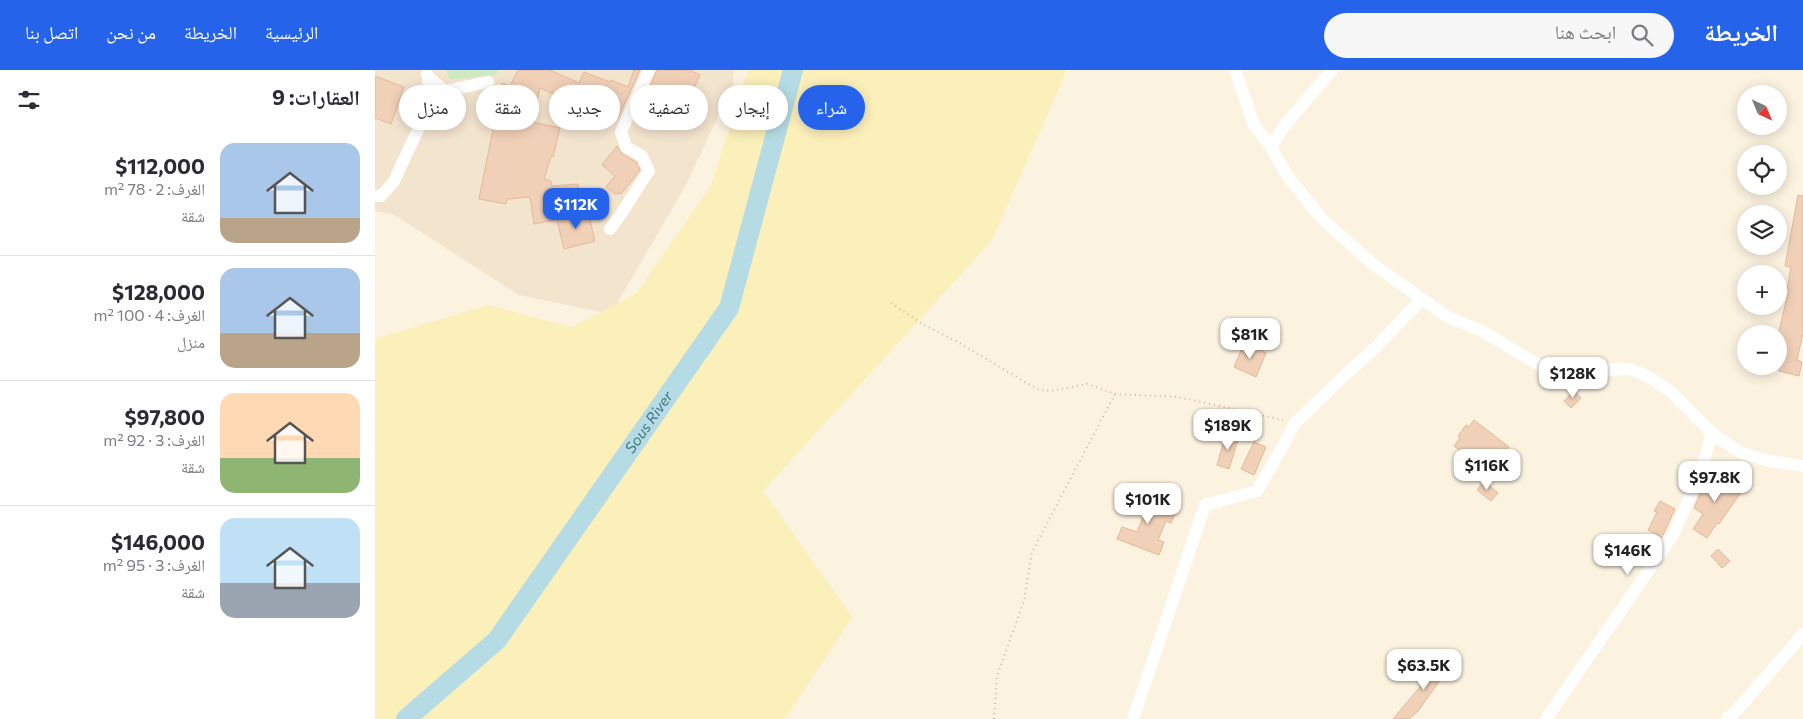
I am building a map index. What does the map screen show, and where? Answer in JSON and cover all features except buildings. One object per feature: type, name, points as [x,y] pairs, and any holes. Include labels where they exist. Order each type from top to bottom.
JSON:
[{"type":"street","points":[[610,228],[623,213],[637,187],[649,171],[642,156],[626,147],[621,132],[649,70]]},
{"type":"street","points":[[1235,70],[1254,125],[1271,147],[1286,174],[1322,218],[1374,266],[1448,317],[1484,332],[1549,371],[1572,375],[1601,370],[1630,369],[1649,377],[1671,392],[1712,433],[1741,453],[1769,462],[1803,466]]},
{"type":"street","points":[[1271,147],[1284,126],[1332,70]]},
{"type":"street","points":[[427,74],[445,91],[489,82]]},
{"type":"street","points":[[375,196],[381,196],[393,183],[430,104],[427,74]]},
{"type":"street","points":[[1133,719],[1205,505],[1257,491],[1295,423],[1375,348],[1422,299]]},
{"type":"street","points":[[1546,719],[1673,535],[1700,473],[1712,433]]},
{"type":"street","points":[[1727,719],[1738,709],[1803,634]]},
{"type":"path","points":[[891,303],[924,325],[956,341],[1037,389],[1051,391],[1087,384],[1115,394],[1186,398],[1295,423]]},
{"type":"path","points":[[994,719],[997,676],[1025,601],[1032,552],[1115,394]]},
{"type":"shaded area","points":[[375,70],[446,70],[451,80],[494,75],[498,70],[734,70],[733,85],[718,85],[718,116],[686,185],[611,314],[519,295],[393,214],[375,211]]},
{"type":"green space","points":[[446,70],[498,70],[495,75],[450,80]]},
{"type":"sand","points":[[748,70],[1067,70],[992,240],[763,491],[852,617],[785,719],[375,719],[375,339],[488,305],[572,327],[637,293],[711,185],[729,130],[788,130],[788,85],[743,85]]},
{"type":"waterway","name":"Sous River","points":[[406,719],[497,640],[729,308],[793,70]]}]
